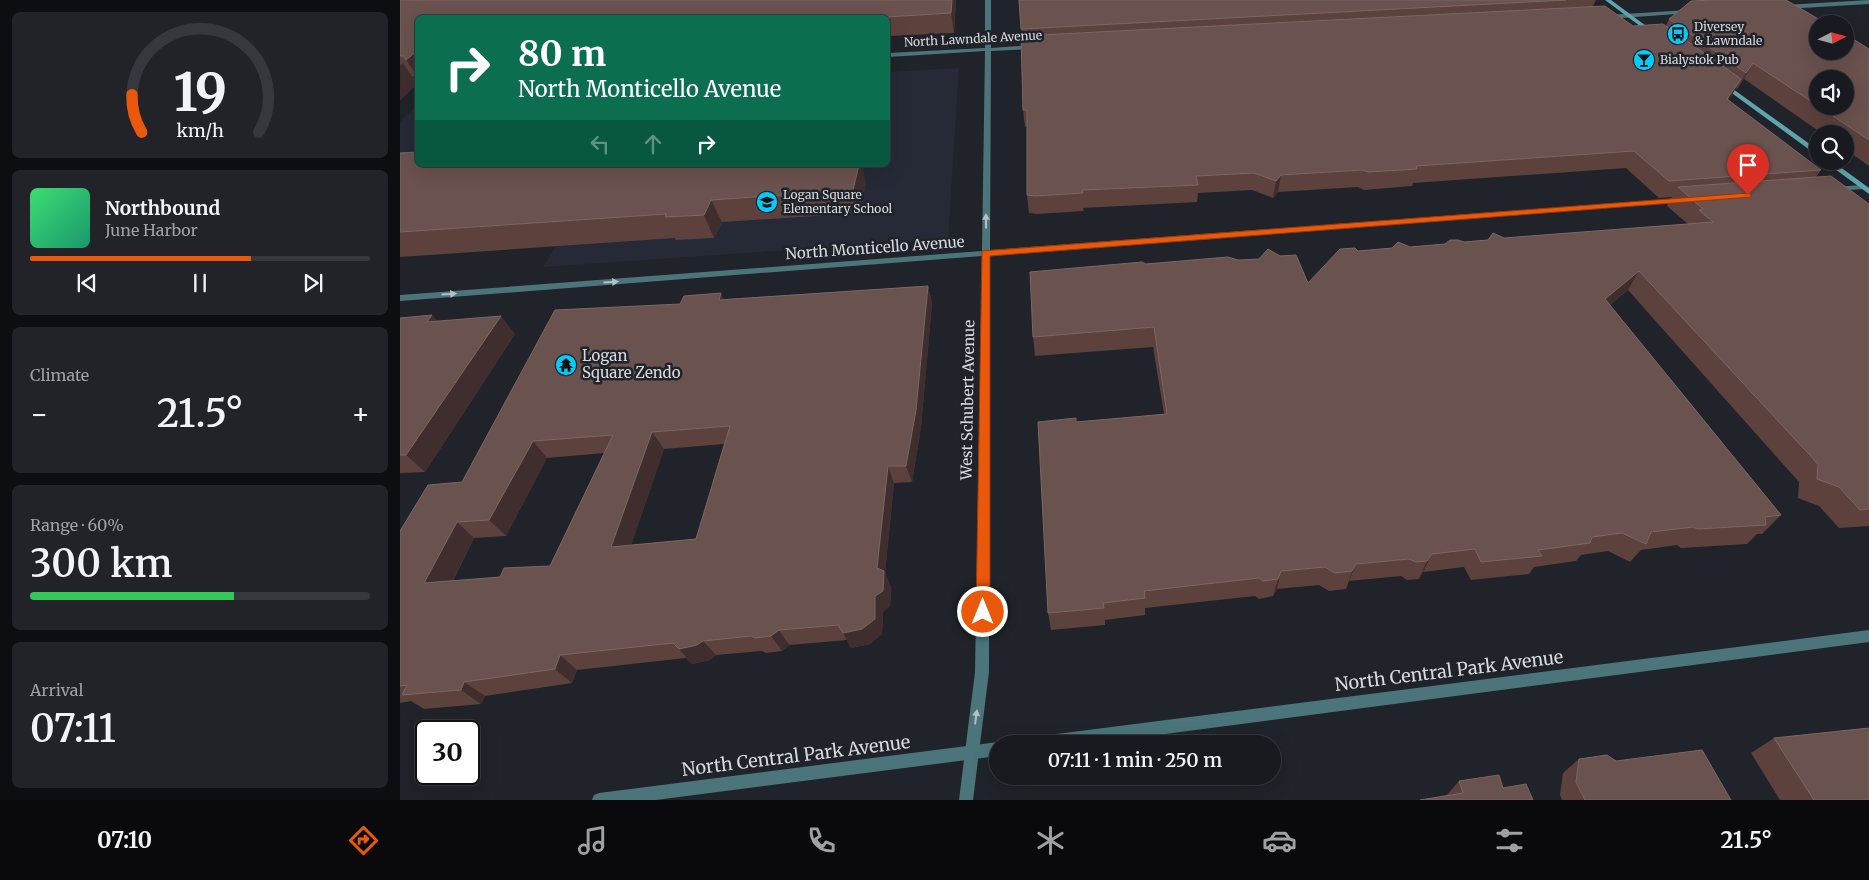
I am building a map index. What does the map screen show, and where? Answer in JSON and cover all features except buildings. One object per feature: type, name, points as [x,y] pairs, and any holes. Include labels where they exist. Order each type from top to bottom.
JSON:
[{"type":"main road","points":[[1608,0],[1658,37]]},
{"type":"main road","points":[[1714,78],[1809,147]]},
{"type":"main road","points":[[1839,170],[1869,192]]},
{"type":"street","name":"West Schubert Avenue","points":[[966,800],[982,672],[988,0]]},
{"type":"street","points":[[1781,7],[1869,2]]},
{"type":"street","points":[[1600,17],[1696,12]]},
{"type":"street","name":"North Lawndale Avenue","points":[[890,55],[1038,47]]},
{"type":"street","points":[[400,81],[415,80]]},
{"type":"street","points":[[1823,190],[1861,187]]},
{"type":"street","name":"North Monticello Avenue","points":[[400,298],[1694,200]]},
{"type":"street","name":"North Central Park Avenue","points":[[1103,735],[1869,636]]},
{"type":"street","name":"North Central Park Avenue","points":[[599,800],[989,749]]},
{"type":"shaded area","name":"Logan Square Elementary School","points":[[959,68],[948,239],[543,267],[606,167],[890,167],[890,72]]},
{"type":"shaded area","points":[[415,107],[415,166],[400,168],[400,122]]},
{"type":"place","name":"Diversey & Lawndale","points":[[1678,34]]},
{"type":"place","name":"Bialystok Pub","points":[[1644,60]]},
{"type":"place","name":"Logan Square Elementary School","points":[[767,202]]},
{"type":"place","name":"Logan Square Zendo","points":[[566,365]]},
{"type":"route","points":[[983,612],[986,253],[1748,195]]}]
